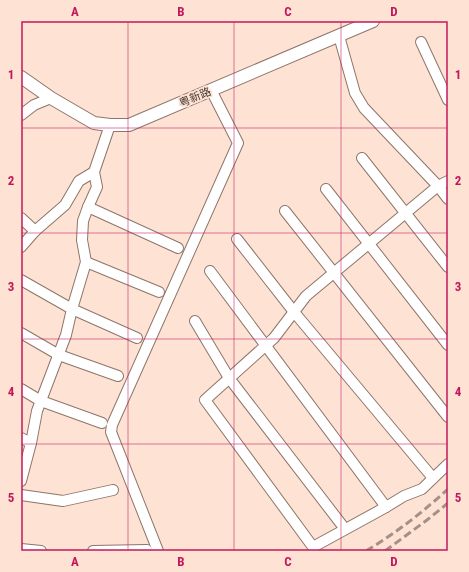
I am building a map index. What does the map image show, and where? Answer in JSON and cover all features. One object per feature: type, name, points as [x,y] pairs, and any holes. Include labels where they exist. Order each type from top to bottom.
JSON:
[{"type":"street","name":"粤新路","points":[[21,69],[95,116],[127,118],[357,21]]},
{"type":"street","name":"粤新路","points":[[21,77],[51,98],[94,122],[110,125],[129,125],[373,21]]},
{"type":"street","points":[[339,36],[355,93],[364,108],[438,186],[448,199]]},
{"type":"street","points":[[421,42],[448,100]]},
{"type":"street","points":[[158,551],[111,432],[112,425],[238,143],[211,90]]},
{"type":"street","points":[[21,115],[34,105],[51,98]]},
{"type":"street","points":[[21,481],[31,443],[37,411],[66,335],[86,262],[82,240],[83,220],[97,186],[94,172],[110,125]]},
{"type":"street","points":[[362,158],[448,267]]},
{"type":"street","points":[[21,247],[35,231],[65,205],[79,180],[94,172]]},
{"type":"street","points":[[448,181],[438,186],[306,296],[274,338],[205,400],[312,547],[404,496],[422,489],[448,464]]},
{"type":"street","points":[[326,189],[448,345]]},
{"type":"street","points":[[88,207],[178,248]]},
{"type":"street","points":[[286,211],[448,417]]},
{"type":"street","points":[[21,218],[35,231]]},
{"type":"street","points":[[237,239],[294,312],[433,478]]},
{"type":"street","points":[[86,262],[159,292]]},
{"type":"street","points":[[210,271],[386,507]]},
{"type":"street","points":[[21,280],[72,309],[138,338]]},
{"type":"street","points":[[195,321],[229,378],[345,529]]},
{"type":"street","points":[[21,333],[59,354],[118,376]]},
{"type":"street","points":[[21,389],[41,401],[102,424]]},
{"type":"street","points":[[21,438],[31,443]]},
{"type":"street","points":[[21,495],[63,501],[113,490]]},
{"type":"street","points":[[21,549],[41,551]]},
{"type":"street","points":[[94,551],[147,550]]},
{"type":"railway","points":[[366,551],[409,522],[448,489]]},
{"type":"railway","points":[[385,551],[448,503]]}]
